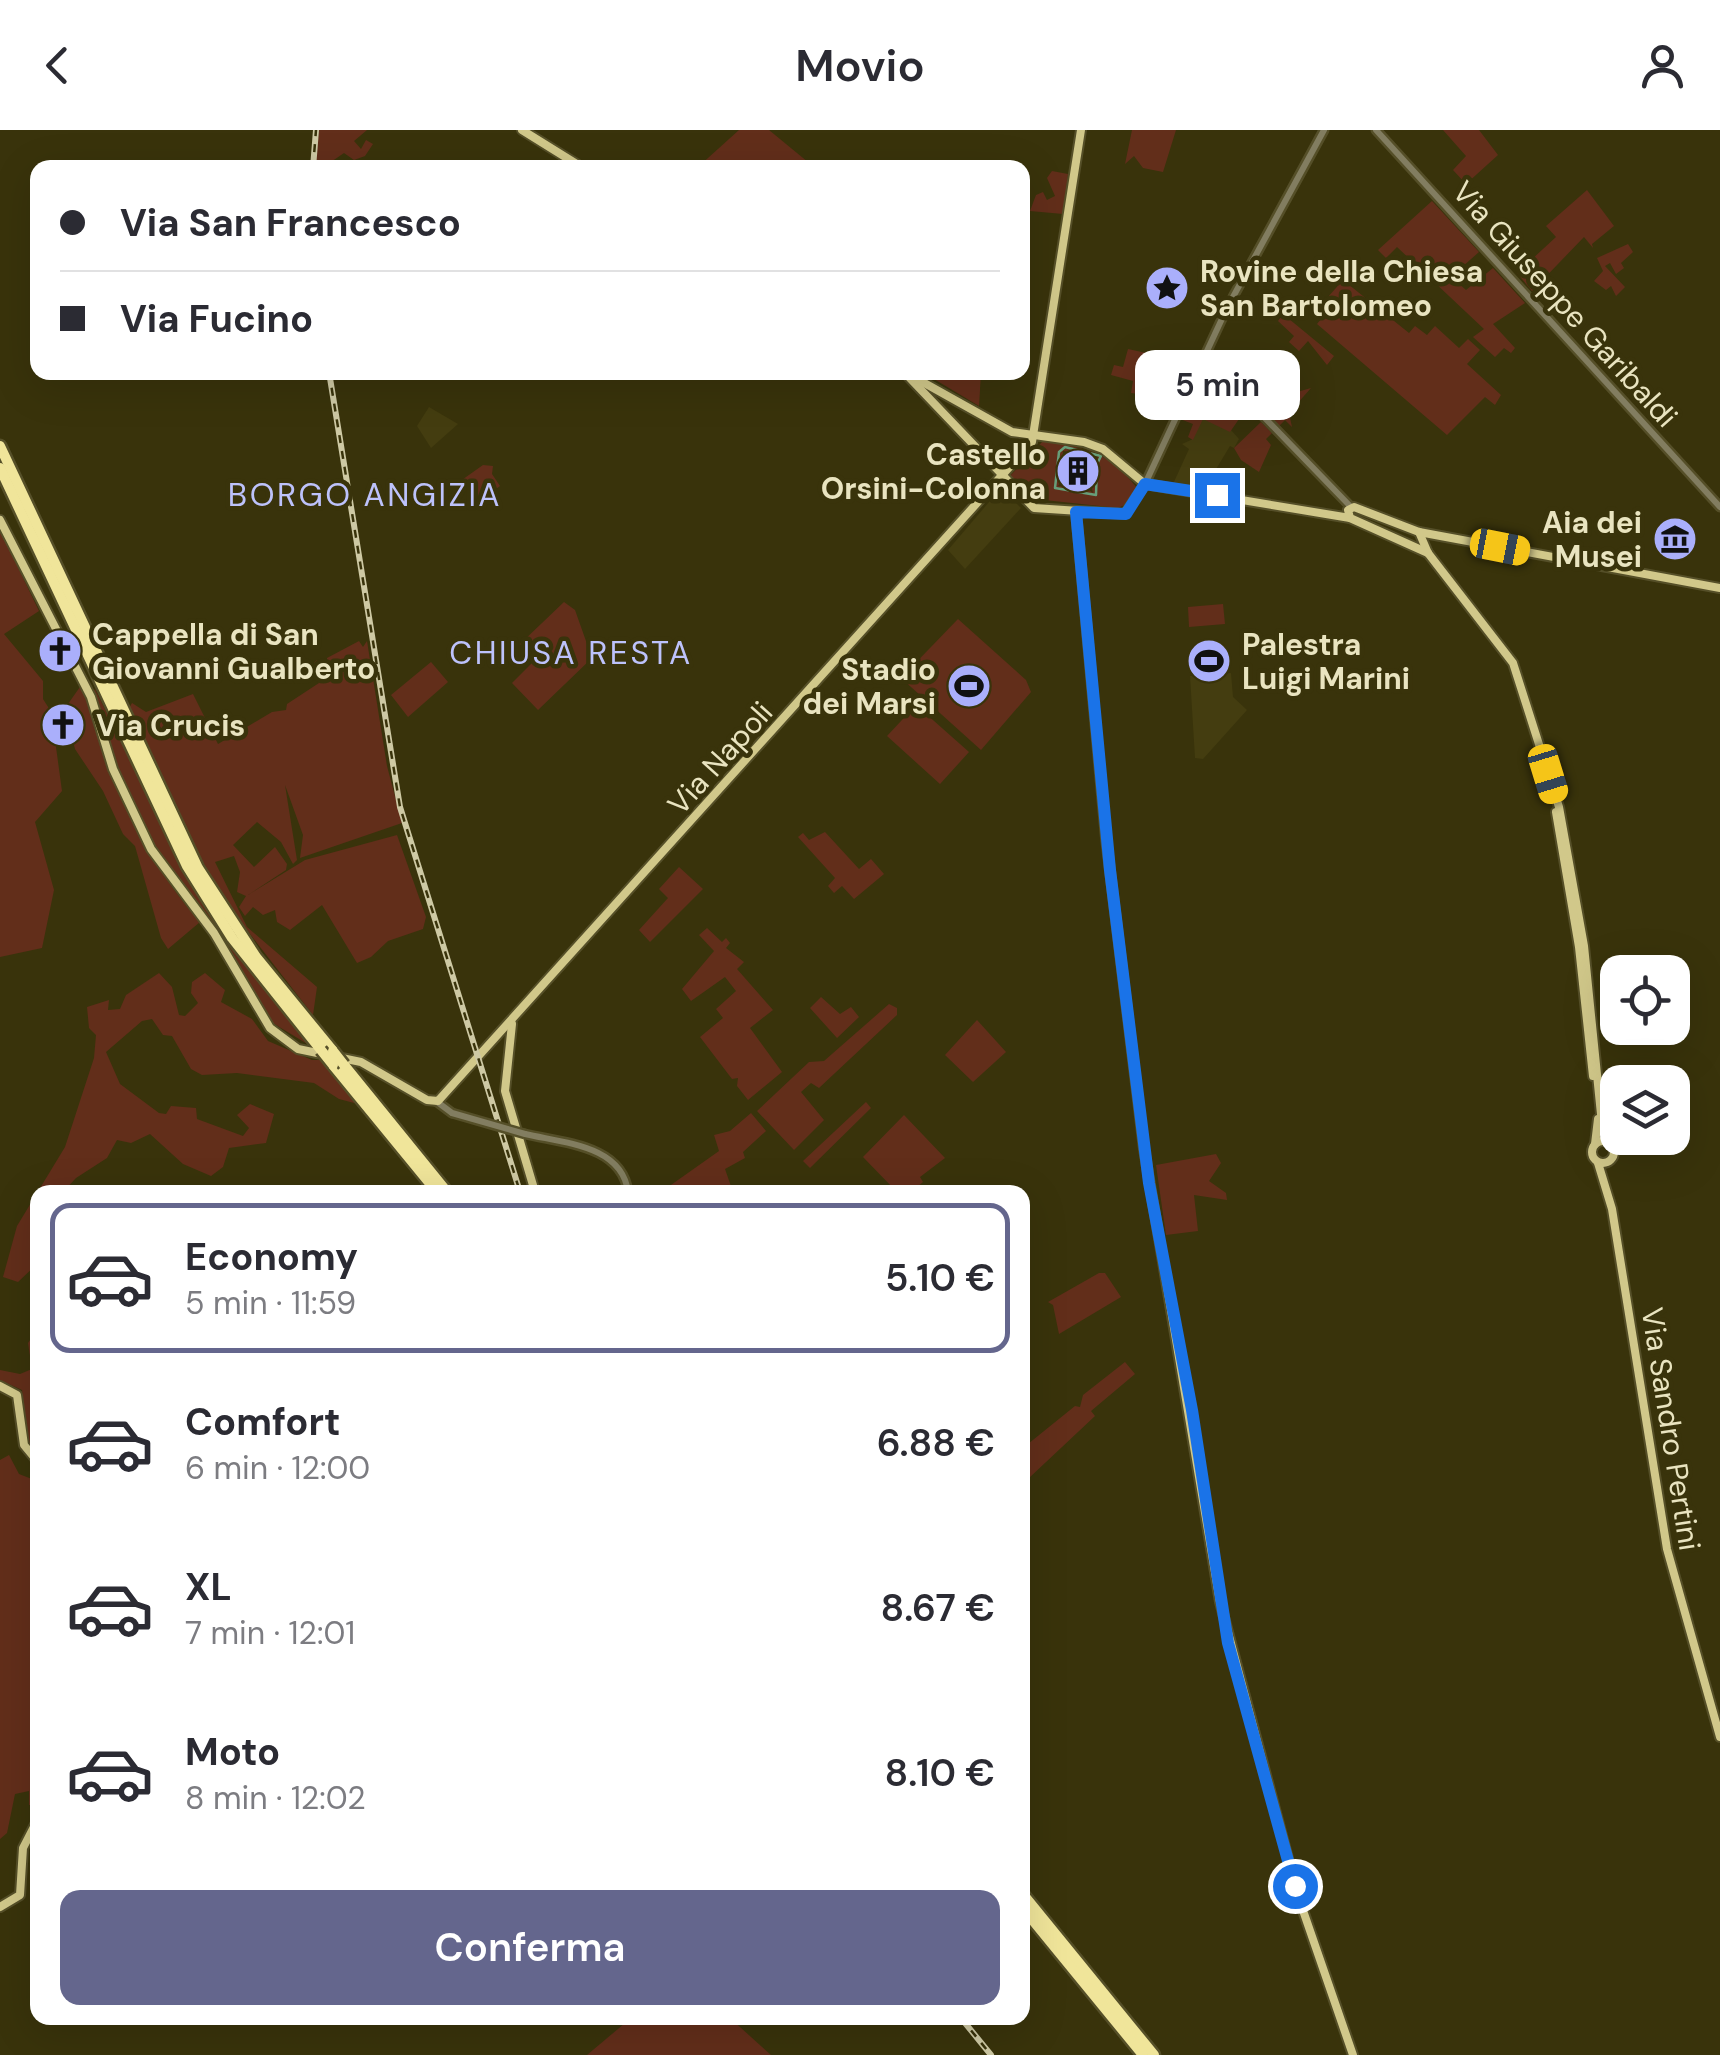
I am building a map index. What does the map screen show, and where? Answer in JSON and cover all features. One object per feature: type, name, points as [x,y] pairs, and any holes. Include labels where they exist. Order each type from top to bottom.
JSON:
[{"type":"highway","points":[[0,446],[198,868],[256,957],[327,1051],[441,1185]]},
{"type":"highway","points":[[0,468],[187,866],[232,938],[327,1051]]},
{"type":"highway","points":[[356,1087],[432,1185]]},
{"type":"highway","points":[[1030,1903],[1154,2055]]},
{"type":"highway","points":[[1030,1917],[1143,2055]]},
{"type":"main road","points":[[522,130],[570,160]]},
{"type":"main road","points":[[1035,435],[1082,130]]},
{"type":"main road","points":[[912,380],[1029,506],[1126,514],[1145,484]]},
{"type":"main road","points":[[919,380],[1012,432],[1026,449]]},
{"type":"main road","points":[[1012,432],[1103,449],[1145,484],[1350,518],[1428,553]]},
{"type":"main road","name":"Via Napoli","points":[[436,1102],[448,1095],[512,1024],[1002,478],[1035,435]]},
{"type":"main road","points":[[1350,518],[1350,508],[1420,535],[1720,588]]},
{"type":"main road","points":[[1076,512],[1108,850],[1144,1149],[1192,1410],[1220,1602],[1298,1896],[1353,2055]]},
{"type":"main road","points":[[0,520],[90,697],[113,769],[151,849],[214,932],[270,1028],[298,1049],[361,1062],[436,1102]]},
{"type":"main road","points":[[1411,544],[1420,535]]},
{"type":"main road","points":[[1420,535],[1428,553]]},
{"type":"main road","name":"Via Sandro Pertini","points":[[1428,553],[1514,663],[1555,798],[1579,910],[1600,1103]]},
{"type":"main road","name":"Via Sandro Pertini","points":[[1555,798],[1581,966],[1598,1118],[1592,1155],[1607,1183],[1667,1550],[1720,1737]]},
{"type":"main road","points":[[512,1024],[506,1091],[533,1185]]},
{"type":"main road","points":[[1595,1144],[1600,1144]]},
{"type":"main road","name":"Via Sandro Pertini","points":[[1607,1183],[1612,1155]]},
{"type":"main road","points":[[1598,1163],[1610,1161]]},
{"type":"main road","points":[[0,1386],[17,1394],[24,1444],[30,1452]]},
{"type":"main road","points":[[0,1907],[20,1896],[25,1839],[30,1831]]},
{"type":"street","points":[[1145,484],[1204,354],[1324,130]]},
{"type":"street","name":"Via Giuseppe Garibaldi","points":[[1376,130],[1720,508]]},
{"type":"street","points":[[1204,354],[1350,508]]},
{"type":"street","points":[[436,1102],[452,1113],[584,1147],[612,1160],[626,1177],[627,1185]]},
{"type":"shaded area","points":[[319,130],[367,130],[354,141],[361,149],[366,140],[373,144],[365,156],[354,160],[344,153],[334,160],[316,160]]},
{"type":"shaded area","points":[[739,130],[769,130],[805,160],[706,160]]},
{"type":"shaded area","points":[[1132,130],[1176,130],[1163,172],[1143,168],[1134,156],[1125,164]]},
{"type":"shaded area","points":[[1443,130],[1479,130],[1498,155],[1466,184],[1453,170],[1466,156]]},
{"type":"shaded area","points":[[1052,171],[1068,174],[1063,214],[1030,211],[1036,195],[1043,192],[1047,200],[1055,196],[1047,178]]},
{"type":"shaded area","points":[[1587,190],[1614,226],[1592,244],[1593,248],[1584,237],[1532,291],[1517,273],[1556,237],[1546,226]]},
{"type":"shaded area","points":[[1432,201],[1479,252],[1462,267],[1458,283],[1466,290],[1493,268],[1525,303],[1493,324],[1515,348],[1511,353],[1504,348],[1495,357],[1473,337],[1484,329],[1397,247],[1386,258],[1378,250]]},
{"type":"shaded area","points":[[1628,244],[1633,252],[1621,263],[1624,268],[1616,274],[1610,263],[1605,266],[1625,287],[1616,296],[1611,286],[1606,290],[1594,281],[1603,271],[1597,258]]},
{"type":"shaded area","points":[[1343,280],[1409,333],[1415,326],[1427,335],[1435,326],[1459,348],[1468,339],[1480,350],[1467,364],[1501,395],[1495,405],[1485,397],[1447,435],[1317,324],[1334,303],[1328,297]]},
{"type":"shaded area","points":[[1283,314],[1334,356],[1327,365],[1308,341],[1299,351],[1289,342],[1294,336],[1278,321]]},
{"type":"shaded area","points":[[1128,349],[1151,354],[1146,395],[1131,393],[1133,381],[1111,375],[1114,365],[1123,367]]},
{"type":"shaded area","points":[[1273,378],[1290,394],[1311,388],[1289,413],[1292,427],[1285,420],[1278,427],[1272,420],[1281,410],[1263,392],[1252,398]]},
{"type":"shaded area","points":[[936,380],[981,380],[979,406]]},
{"type":"shaded area","points":[[1211,394],[1221,402],[1217,406],[1223,403],[1239,419],[1230,432],[1203,419],[1193,440],[1188,437],[1193,424],[1180,419],[1187,404],[1204,416]]},
{"type":"shaded area","points":[[1206,402],[1239,439],[1234,448],[1230,446],[1204,489],[1173,484],[1189,449],[1182,444],[1193,439],[1203,416],[1192,411],[1195,404],[1202,406]]},
{"type":"shaded area","points":[[429,407],[458,424],[431,448],[417,426]]},
{"type":"shaded area","points":[[1261,422],[1272,433],[1266,439],[1271,445],[1259,472],[1241,460],[1234,448]]},
{"type":"shaded area","points":[[1043,441],[1073,447],[1107,459],[1138,489],[1129,503],[1118,508],[1026,498],[1008,478]],"holes":[[[1063,451],[1098,456],[1091,485],[1093,493],[1087,488],[1058,486],[1062,481]]]},
{"type":"shaded area","points":[[483,465],[493,466],[492,474],[500,486],[481,500],[466,482],[459,482]]},
{"type":"shaded area","points":[[1001,488],[1021,508],[965,569],[948,550]]},
{"type":"shaded area","points":[[0,530],[39,611],[4,634],[43,681],[43,699],[50,710],[68,704],[82,684],[104,757],[126,809],[159,868],[200,922],[168,949],[161,938],[135,846],[123,834],[103,791],[75,749],[70,729],[64,730],[56,747],[62,791],[35,822],[54,890],[42,948],[0,957]]},
{"type":"shaded area","points":[[564,602],[575,610],[592,658],[538,710],[512,683],[535,660],[520,644]]},
{"type":"shaded area","points":[[1223,604],[1225,624],[1189,627],[1188,607]]},
{"type":"shaded area","name":"Stadio dei Marsi","points":[[958,619],[1026,680],[1031,692],[981,750],[901,678]]},
{"type":"shaded area","points":[[359,641],[363,647],[367,641],[387,766],[402,823],[300,858],[303,835],[285,785],[297,860],[293,864],[281,842],[257,822],[233,845],[254,867],[275,847],[287,864],[286,870],[248,895],[305,860],[397,835],[426,917],[423,929],[388,941],[371,957],[357,963],[322,905],[290,930],[277,922],[275,910],[263,915],[253,907],[245,916],[239,907],[246,896],[237,892],[240,872],[234,856],[215,862],[247,927],[317,987],[313,1015],[215,889],[128,710],[132,703],[146,712],[193,694],[218,744],[272,712],[286,710],[287,704],[319,683],[310,666],[317,660],[323,671],[327,670],[327,658]]},
{"type":"shaded area","points":[[431,662],[448,682],[408,717],[391,695]]},
{"type":"shaded area","points":[[1231,673],[1233,697],[1247,710],[1203,759],[1195,758],[1190,676]]},
{"type":"shaded area","points":[[95,689],[197,895],[314,1048],[271,1022],[227,943],[160,856],[122,784],[92,694]]},
{"type":"shaded area","points":[[916,705],[969,752],[940,784],[887,736]]},
{"type":"shaded area","points":[[825,832],[859,869],[871,859],[884,874],[854,899],[842,886],[834,893],[828,886],[835,878],[798,837],[803,833],[809,840]]},
{"type":"shaded area","points":[[679,867],[703,889],[650,942],[639,930],[668,898],[659,889]]},
{"type":"shaded area","points":[[707,928],[722,942],[726,938],[730,943],[726,948],[744,962],[737,969],[773,1010],[750,1028],[782,1072],[748,1100],[737,1086],[738,1078],[732,1079],[700,1037],[723,1018],[716,1009],[736,991],[725,977],[691,1001],[682,989],[714,951],[699,935]]},
{"type":"shaded area","points":[[159,973],[172,987],[179,1015],[185,1016],[198,1003],[191,993],[192,982],[205,973],[225,990],[221,1002],[252,1019],[268,1041],[312,1060],[322,1060],[358,1104],[339,1099],[314,1083],[237,1073],[202,1075],[191,1069],[172,1036],[163,1035],[152,1019],[142,1021],[106,1052],[120,1084],[159,1113],[166,1114],[171,1106],[196,1108],[197,1119],[243,1136],[249,1128],[237,1115],[250,1104],[274,1114],[266,1143],[229,1148],[223,1167],[211,1176],[183,1164],[150,1134],[131,1143],[117,1140],[107,1158],[70,1185],[42,1185],[65,1147],[94,1058],[96,1035],[89,1028],[87,1007],[109,1000],[108,1010],[120,1009],[126,995]]},
{"type":"shaded area","points":[[821,997],[840,1014],[851,1007],[859,1017],[837,1038],[810,1008]]},
{"type":"shaded area","points":[[889,1004],[897,1008],[897,1015],[819,1088],[811,1083],[801,1092],[824,1120],[794,1150],[757,1111],[809,1062],[824,1061]]},
{"type":"shaded area","points":[[977,1020],[1006,1052],[973,1082],[945,1055]]},
{"type":"shaded area","points":[[866,1102],[871,1108],[810,1168],[803,1161]]},
{"type":"shaded area","points":[[751,1113],[766,1131],[743,1152],[745,1158],[725,1169],[731,1185],[671,1185],[719,1151],[714,1135],[730,1131]]},
{"type":"shaded area","points":[[904,1115],[945,1158],[920,1177],[923,1182],[919,1185],[890,1185],[863,1157]]},
{"type":"shaded area","points":[[1216,1154],[1221,1163],[1209,1181],[1226,1193],[1227,1200],[1194,1195],[1198,1231],[1166,1235],[1156,1165]]},
{"type":"shaded area","points":[[30,1205],[30,1271],[18,1282],[3,1277],[17,1226]]},
{"type":"shaded area","points":[[1105,1273],[1121,1297],[1059,1334],[1053,1305],[1048,1302]]},
{"type":"shaded area","points":[[1125,1362],[1135,1374],[1091,1411],[1095,1416],[1030,1477],[1030,1442],[1075,1406],[1080,1407],[1083,1395]]},
{"type":"shaded area","points":[[0,1370],[20,1374],[30,1370],[30,1444],[25,1437],[22,1390],[0,1380]]},
{"type":"shaded area","points":[[9,1455],[19,1474],[30,1478],[30,1805],[29,1791],[15,1794],[7,1833],[0,1839],[0,1460]]},
{"type":"shaded area","points":[[623,2025],[738,2025],[771,2055],[587,2055]]},
{"type":"waterway","points":[[1065,447],[1101,456],[1096,495],[1055,488],[1059,452],[1065,447]]},
{"type":"railway","points":[[314,160],[316,130]]},
{"type":"railway","points":[[330,380],[400,807],[518,1185]]},
{"type":"railway","points":[[967,2025],[991,2055]]},
{"type":"place","name":"Rovine della Chiesa San Bartolomeo","points":[[1167,288]]},
{"type":"place","name":"Castello Orsini-Colonna","points":[[1078,471]]},
{"type":"place","name":"Aia dei Musei","points":[[1675,539]]},
{"type":"place","name":"Cappella di San Giovanni Gualberto","points":[[60,651]]},
{"type":"place","name":"Palestra Luigi Marini","points":[[1209,661]]},
{"type":"place","name":"Stadio dei Marsi","points":[[969,686]]},
{"type":"place","name":"Via Crucis","points":[[63,725]]},
{"type":"district","name":"BORGO ANGIZIA","points":[[365,495]]},
{"type":"district","name":"CHIUSA RESTA","points":[[571,653]]},
{"type":"route","points":[[1217,495],[1145,484],[1129,513],[1118,516],[1076,512],[1110,870],[1149,1183],[1192,1410],[1228,1643],[1295,1886]]}]
